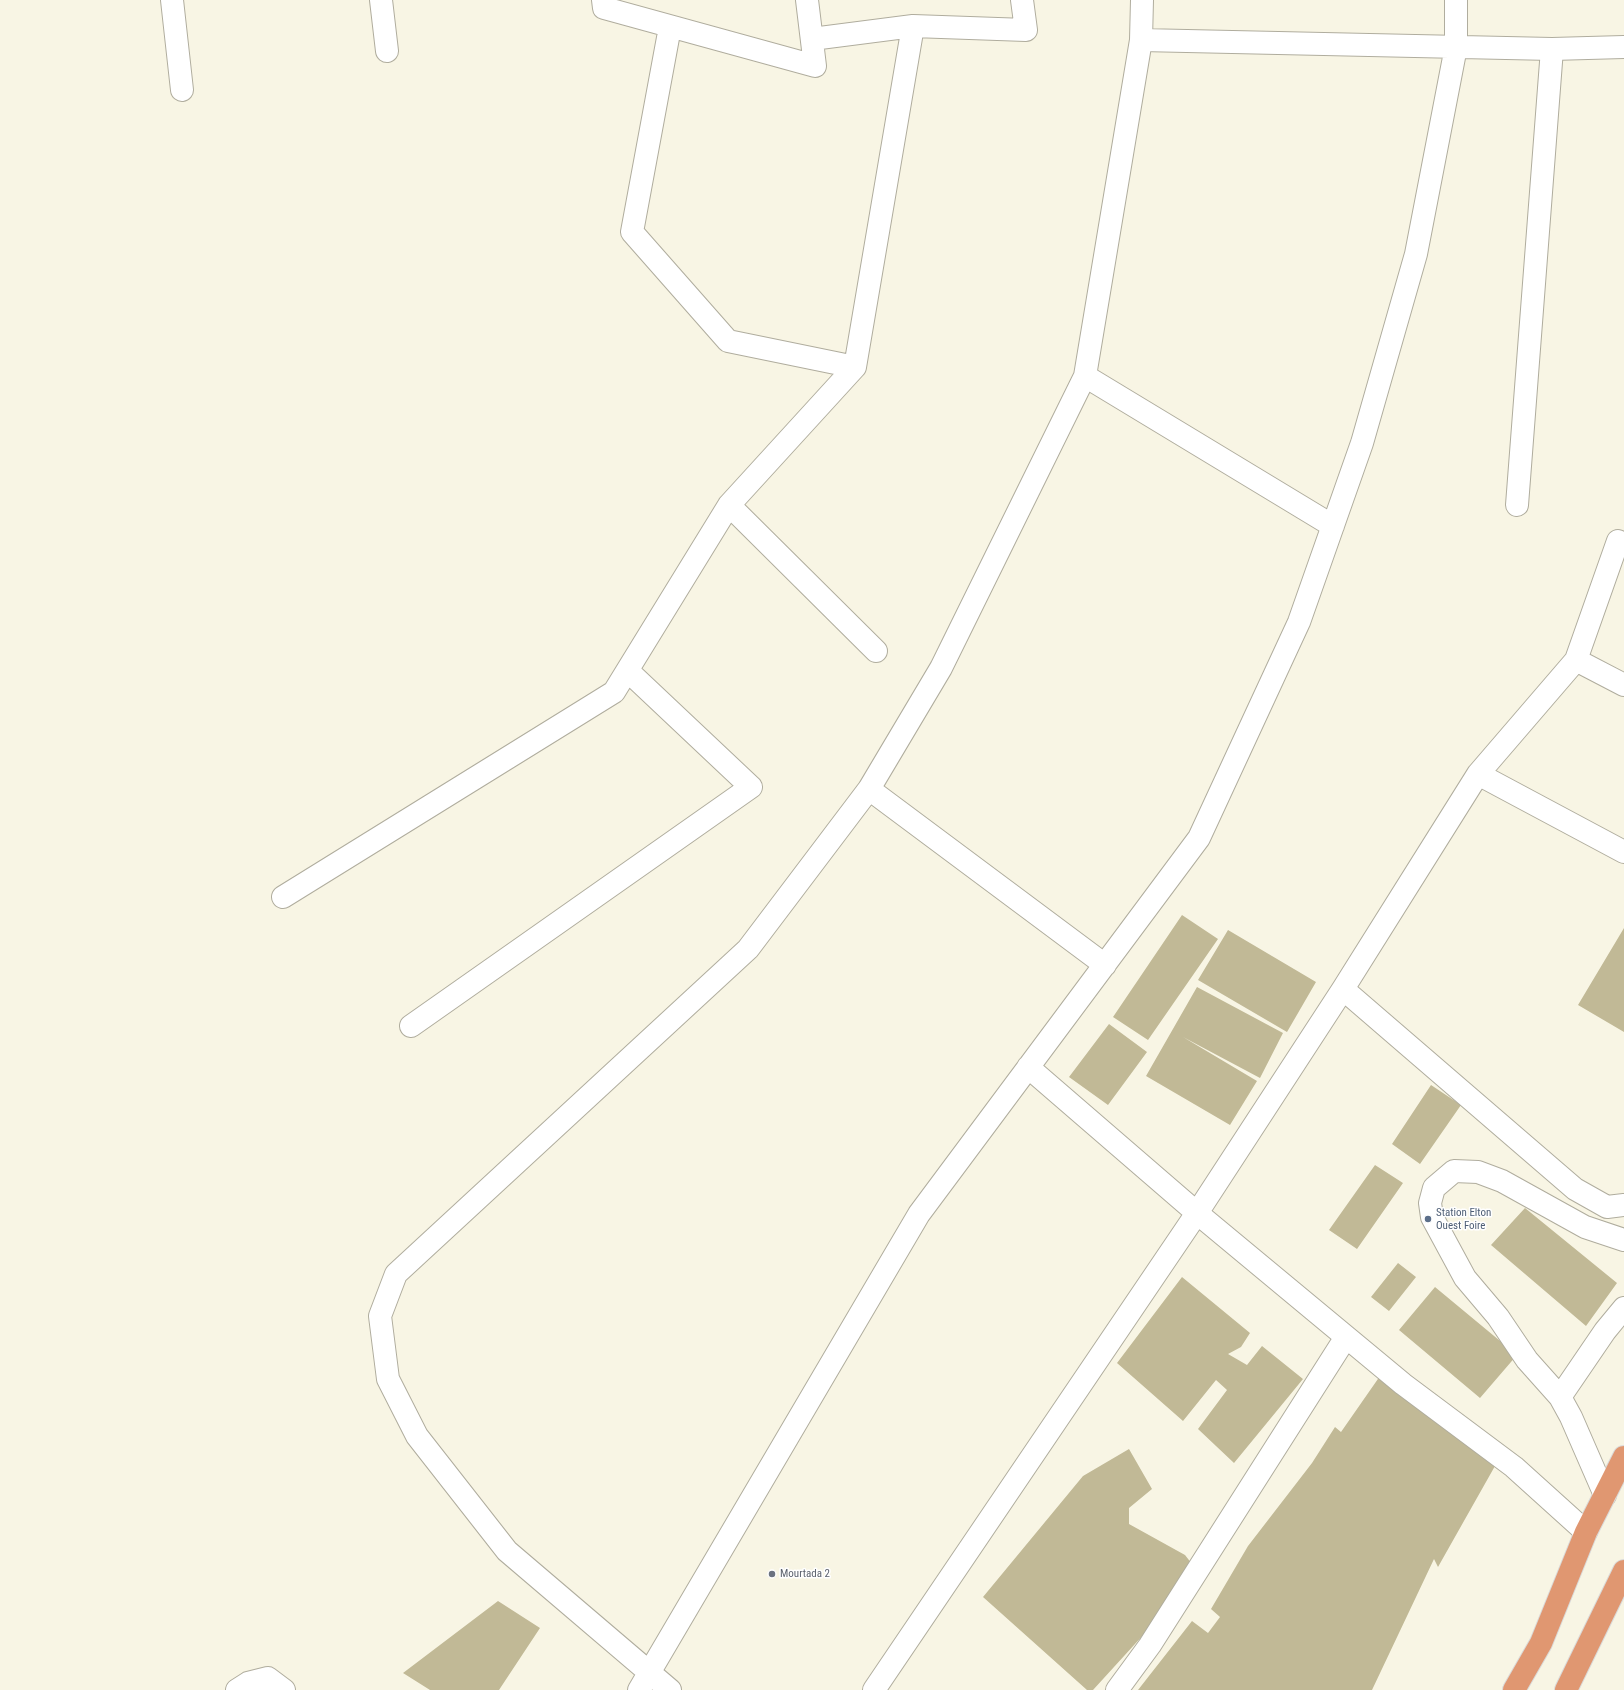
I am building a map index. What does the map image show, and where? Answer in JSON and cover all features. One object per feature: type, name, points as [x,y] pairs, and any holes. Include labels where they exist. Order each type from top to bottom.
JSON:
[{"type":"highway","points":[[1514,1690],[1541,1643],[1586,1532],[1624,1457]]},
{"type":"highway","points":[[1566,1690],[1624,1571]]},
{"type":"street","points":[[172,0],[182,90]]},
{"type":"street","points":[[381,0],[386,51]]},
{"type":"street","points":[[603,0],[604,8],[815,66],[807,0]]},
{"type":"street","points":[[812,39],[913,26],[1026,30],[1022,0]]},
{"type":"street","points":[[670,1690],[644,1682],[507,1551],[417,1436],[388,1379],[380,1316],[396,1274],[748,949],[869,789],[941,668],[1085,376],[1141,40],[1142,0]]},
{"type":"street","points":[[644,1682],[919,1214],[1200,838],[1299,622],[1362,443],[1416,254],[1456,47],[1456,0]]},
{"type":"street","points":[[283,897],[614,692],[729,505],[855,367],[913,26]]},
{"type":"street","points":[[670,27],[632,232],[728,341],[855,367]]},
{"type":"street","points":[[1141,40],[1552,49],[1624,47]]},
{"type":"street","points":[[1517,505],[1552,49]]},
{"type":"street","points":[[1085,376],[1333,526]]},
{"type":"street","points":[[729,505],[876,651]]},
{"type":"street","points":[[874,1690],[1197,1213],[1343,988],[1478,774],[1576,660],[1618,541]]},
{"type":"street","points":[[1576,660],[1624,685]]},
{"type":"street","points":[[411,1026],[751,787],[628,670]]},
{"type":"street","points":[[1478,774],[1624,852]]},
{"type":"street","points":[[869,789],[1105,965]]},
{"type":"street","points":[[1343,988],[1575,1190],[1606,1207],[1624,1205]]},
{"type":"street","points":[[1028,1067],[1197,1213],[1403,1384],[1514,1467],[1586,1532]]},
{"type":"street","points":[[1605,1495],[1571,1417],[1560,1397],[1527,1360],[1498,1317],[1465,1278],[1432,1217],[1430,1203],[1434,1188],[1454,1171],[1478,1172],[1502,1181],[1585,1227],[1624,1240]]},
{"type":"street","points":[[1560,1397],[1605,1332],[1624,1308]]},
{"type":"street","points":[[1117,1690],[1150,1645],[1346,1337]]},
{"type":"street","points":[[237,1690],[248,1683],[268,1678],[284,1690]]},
{"type":"building","points":[[1182,915],[1218,939],[1148,1040],[1113,1017]]},
{"type":"building","points":[[1624,928],[1624,1032],[1578,1005]]},
{"type":"building","points":[[1228,930],[1316,982],[1287,1032],[1198,980]]},
{"type":"building","points":[[1197,987],[1283,1033],[1260,1078],[1183,1037],[1257,1081],[1230,1125],[1146,1076]]},
{"type":"building","points":[[1109,1024],[1147,1052],[1108,1105],[1069,1077]]},
{"type":"building","points":[[1431,1085],[1461,1105],[1420,1164],[1392,1144]]},
{"type":"building","points":[[1375,1165],[1403,1183],[1357,1249],[1329,1230]]},
{"type":"building","points":[[1525,1208],[1617,1283],[1586,1326],[1491,1245]]},
{"type":"building","points":[[1398,1263],[1416,1277],[1389,1311],[1371,1297]]},
{"type":"building","points":[[1182,1277],[1250,1333],[1241,1347],[1228,1354],[1247,1365],[1262,1346],[1303,1379],[1234,1463],[1198,1429],[1227,1390],[1216,1380],[1183,1421],[1117,1363]]},
{"type":"building","points":[[1435,1287],[1517,1355],[1480,1398],[1399,1330]]},
{"type":"building","points":[[1380,1376],[1495,1466],[1438,1567],[1434,1559],[1372,1690],[1138,1690],[1192,1621],[1208,1633],[1220,1617],[1211,1609],[1248,1546],[1312,1463],[1335,1427],[1341,1432]]},
{"type":"building","points":[[1129,1449],[1152,1489],[1129,1508],[1129,1524],[1185,1555],[1192,1564],[1166,1610],[1093,1690],[1087,1690],[983,1597],[1083,1476]]},
{"type":"building","points":[[498,1601],[540,1628],[499,1690],[430,1690],[403,1673]]},
{"type":"place","name":"Station Elton Ouest Foire","points":[[1428,1219]]},
{"type":"place","name":"Mourtada 2","points":[[772,1574]]}]
